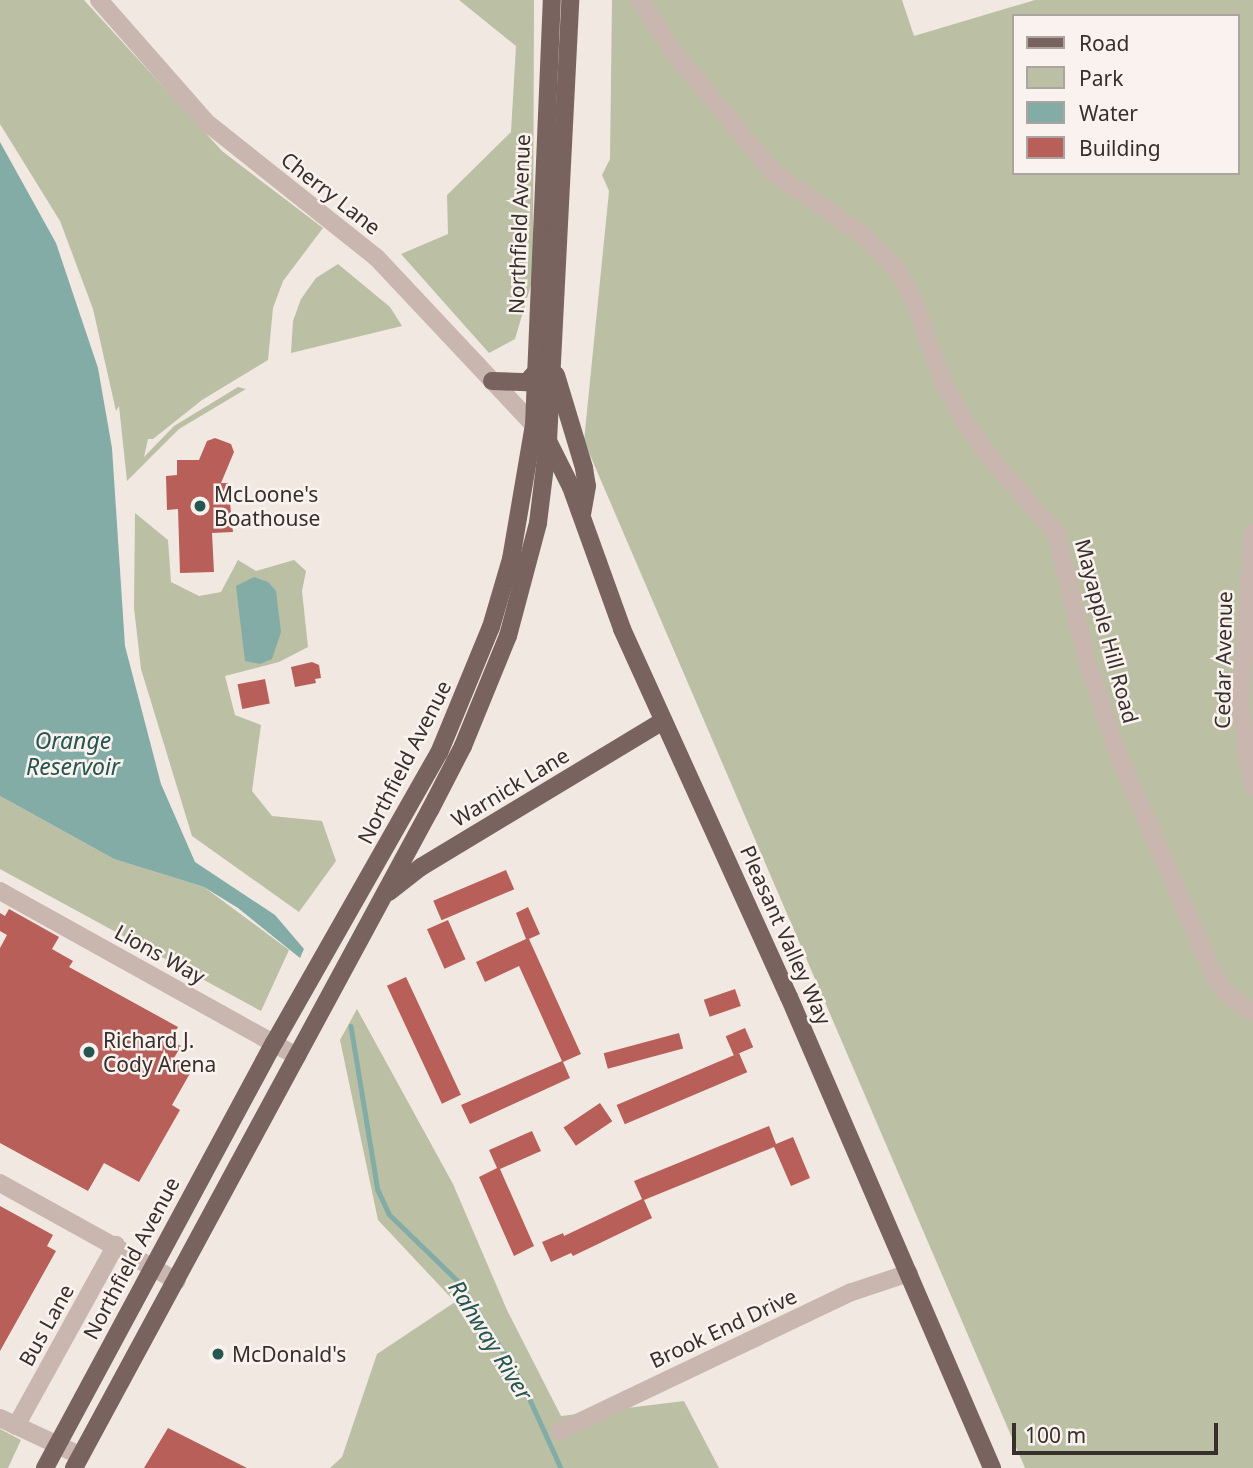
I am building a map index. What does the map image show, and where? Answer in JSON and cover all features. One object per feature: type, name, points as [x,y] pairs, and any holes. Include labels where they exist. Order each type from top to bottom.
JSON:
[{"type":"main road","name":"Northfield Avenue","points":[[44,1468],[274,1043],[439,753],[488,636],[511,559],[534,425],[552,0]]},
{"type":"main road","name":"Northfield Avenue","points":[[77,1462],[177,1281],[463,746],[508,636],[538,523],[548,441],[570,0]]},
{"type":"main road","points":[[552,365],[584,468],[587,486],[581,517]]},
{"type":"main road","points":[[492,381],[527,382],[536,373]]},
{"type":"main road","name":"Pleasant Valley Way","points":[[534,425],[548,441],[581,517],[622,629],[909,1273],[992,1468]]},
{"type":"main road","name":"Warnick Lane","points":[[383,896],[421,867],[663,721]]},
{"type":"main road","points":[[385,848],[403,858]]},
{"type":"street","name":"Cherry Lane","points":[[99,0],[206,122],[376,257],[534,425]]},
{"type":"street","name":"Mayapple Hill Road","points":[[640,0],[674,53],[774,173],[863,235],[898,271],[914,300],[941,378],[964,422],[995,464],[1056,532],[1086,657],[1117,752],[1215,977],[1226,993],[1253,1012]]},
{"type":"street","name":"Cedar Avenue","points":[[1253,533],[1240,704],[1253,787]]},
{"type":"street","name":"Lions Way","points":[[0,891],[297,1056]]},
{"type":"street","points":[[0,1183],[177,1281]]},
{"type":"street","name":"Bus Lane","points":[[8,1422],[116,1245]]},
{"type":"street","name":"Brook End Drive","points":[[560,1431],[852,1292],[909,1273]]},
{"type":"street","points":[[8,1422],[57,1446],[77,1462]]},
{"type":"green space","points":[[0,0],[84,0],[222,151],[323,228],[283,281],[273,308],[268,360],[202,400],[153,439],[148,439],[144,457],[174,426],[238,387],[246,389],[179,429],[127,481],[119,406],[116,411],[93,309],[60,221],[0,124]]},
{"type":"green space","points":[[459,0],[534,0],[533,278],[515,339],[489,353],[401,254],[448,234],[447,195],[511,132],[516,46]]},
{"type":"green space","points":[[612,0],[902,0],[914,36],[1035,0],[1253,0],[1253,1468],[1025,1468],[584,441],[609,191],[602,175],[610,159]]},
{"type":"green space","points":[[338,264],[390,307],[402,326],[291,353],[293,321],[301,299],[316,278]]},
{"type":"green space","points":[[135,513],[168,540],[171,582],[199,596],[221,592],[238,560],[256,571],[294,560],[306,571],[302,591],[308,647],[279,662],[225,676],[235,715],[261,725],[252,791],[272,816],[322,821],[336,861],[299,912],[192,836],[141,669],[134,608]]},
{"type":"green space","points":[[0,796],[114,859],[204,887],[289,950],[261,1011],[0,869]]},
{"type":"green space","points":[[357,1009],[453,1184],[507,1310],[561,1416],[684,1401],[719,1468],[330,1468],[342,1457],[377,1354],[455,1302],[378,1220],[340,1040]]},
{"type":"green space","points":[[0,1429],[21,1440],[8,1468],[0,1468]]},
{"type":"water","name":"Orange Reservoir","points":[[0,142],[56,243],[98,368],[112,448],[125,646],[161,784],[195,862],[275,915],[304,949],[300,958],[238,908],[204,887],[114,859],[0,796]]},
{"type":"water","points":[[254,577],[268,582],[276,591],[281,632],[272,659],[260,664],[245,661],[236,586]]},
{"type":"building","name":"McLoone's Boathouse","points":[[215,438],[231,444],[234,452],[221,483],[228,483],[233,532],[212,533],[214,572],[180,573],[178,509],[167,510],[166,476],[177,475],[177,460],[199,460],[207,441]]},
{"type":"building","points":[[312,662],[319,665],[321,678],[315,679],[316,683],[295,687],[291,667]]},
{"type":"building","points":[[265,679],[270,704],[242,709],[238,684]]},
{"type":"building","points":[[506,870],[514,889],[441,920],[433,901]]},
{"type":"building","points":[[528,907],[540,934],[529,939],[581,1054],[563,1062],[570,1078],[470,1124],[461,1105],[562,1061],[519,966],[485,982],[476,962],[526,939],[516,913]]},
{"type":"building","name":"Richard J. Cody Arena","points":[[9,909],[59,937],[52,949],[73,961],[69,967],[178,1027],[170,1041],[181,1046],[174,1058],[193,1068],[172,1105],[180,1110],[139,1182],[104,1163],[88,1191],[0,1143],[0,948],[7,935],[0,931],[0,913],[5,916]]},
{"type":"building","points":[[448,920],[465,959],[444,969],[427,929]]},
{"type":"building","points":[[406,977],[461,1095],[442,1104],[387,986]]},
{"type":"building","points":[[735,989],[741,1006],[710,1017],[704,1000]]},
{"type":"building","points":[[745,1028],[753,1047],[734,1056],[726,1036]]},
{"type":"building","points":[[679,1033],[683,1048],[608,1069],[604,1053]]},
{"type":"building","points":[[739,1053],[747,1072],[625,1124],[617,1105]]},
{"type":"building","points":[[600,1103],[612,1121],[576,1146],[564,1128]]},
{"type":"building","points":[[769,1126],[776,1144],[793,1137],[810,1178],[791,1186],[774,1147],[644,1200],[652,1218],[573,1256],[571,1253],[551,1262],[542,1242],[563,1233],[564,1236],[642,1199],[634,1181]]},
{"type":"building","points":[[532,1131],[541,1151],[500,1169],[534,1246],[514,1256],[479,1177],[497,1168],[489,1150]]},
{"type":"building","points":[[0,1206],[53,1235],[47,1246],[56,1251],[0,1351]]},
{"type":"building","points":[[168,1428],[247,1468],[144,1468]]},
{"type":"waterway","name":"Rahway River","points":[[351,1026],[378,1190],[389,1214],[460,1283],[522,1382],[561,1468]]},
{"type":"place","name":"McLoone's Boathouse","points":[[200,506]]},
{"type":"place","name":"Richard J. Cody Arena","points":[[89,1052]]},
{"type":"place","name":"McDonald's","points":[[218,1354]]}]
